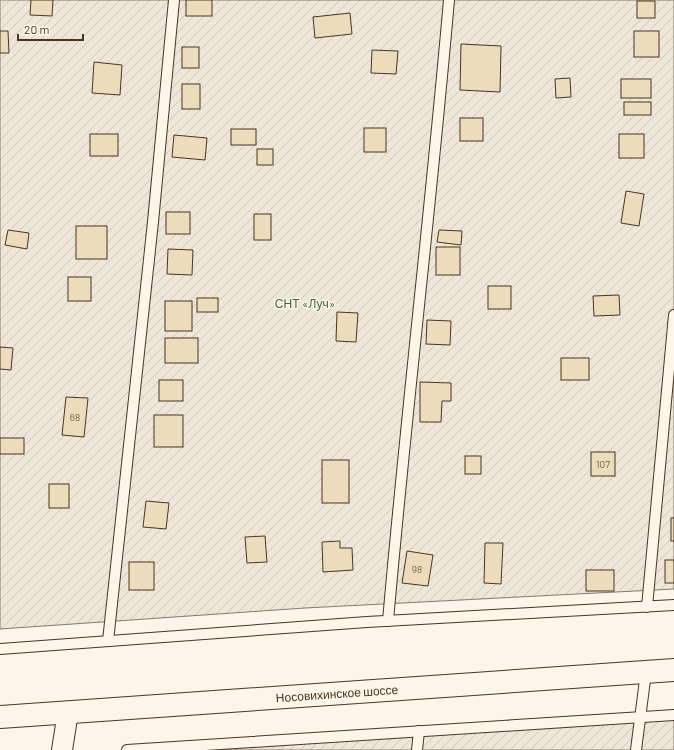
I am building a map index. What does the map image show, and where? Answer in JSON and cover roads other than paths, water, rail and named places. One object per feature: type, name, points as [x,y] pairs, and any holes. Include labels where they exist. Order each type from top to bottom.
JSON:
[{"type":"main road","name":"Носовихинское шоссе","points":[[0,717],[674,670]]},
{"type":"street","points":[[62,750],[68,712]]},
{"type":"lane","points":[[108,641],[152,238],[174,0]]},
{"type":"lane","points":[[388,621],[401,469],[441,94],[449,0]]},
{"type":"lane","points":[[647,607],[674,315]]},
{"type":"lane","points":[[0,649],[388,621],[674,605]]},
{"type":"lane","points":[[636,750],[646,672]]},
{"type":"lane","points":[[128,750],[674,714]]},
{"type":"lane","points":[[417,750],[419,731]]},
{"type":"park label","name":"СНТ «Луч»","points":[[305,304]]}]
